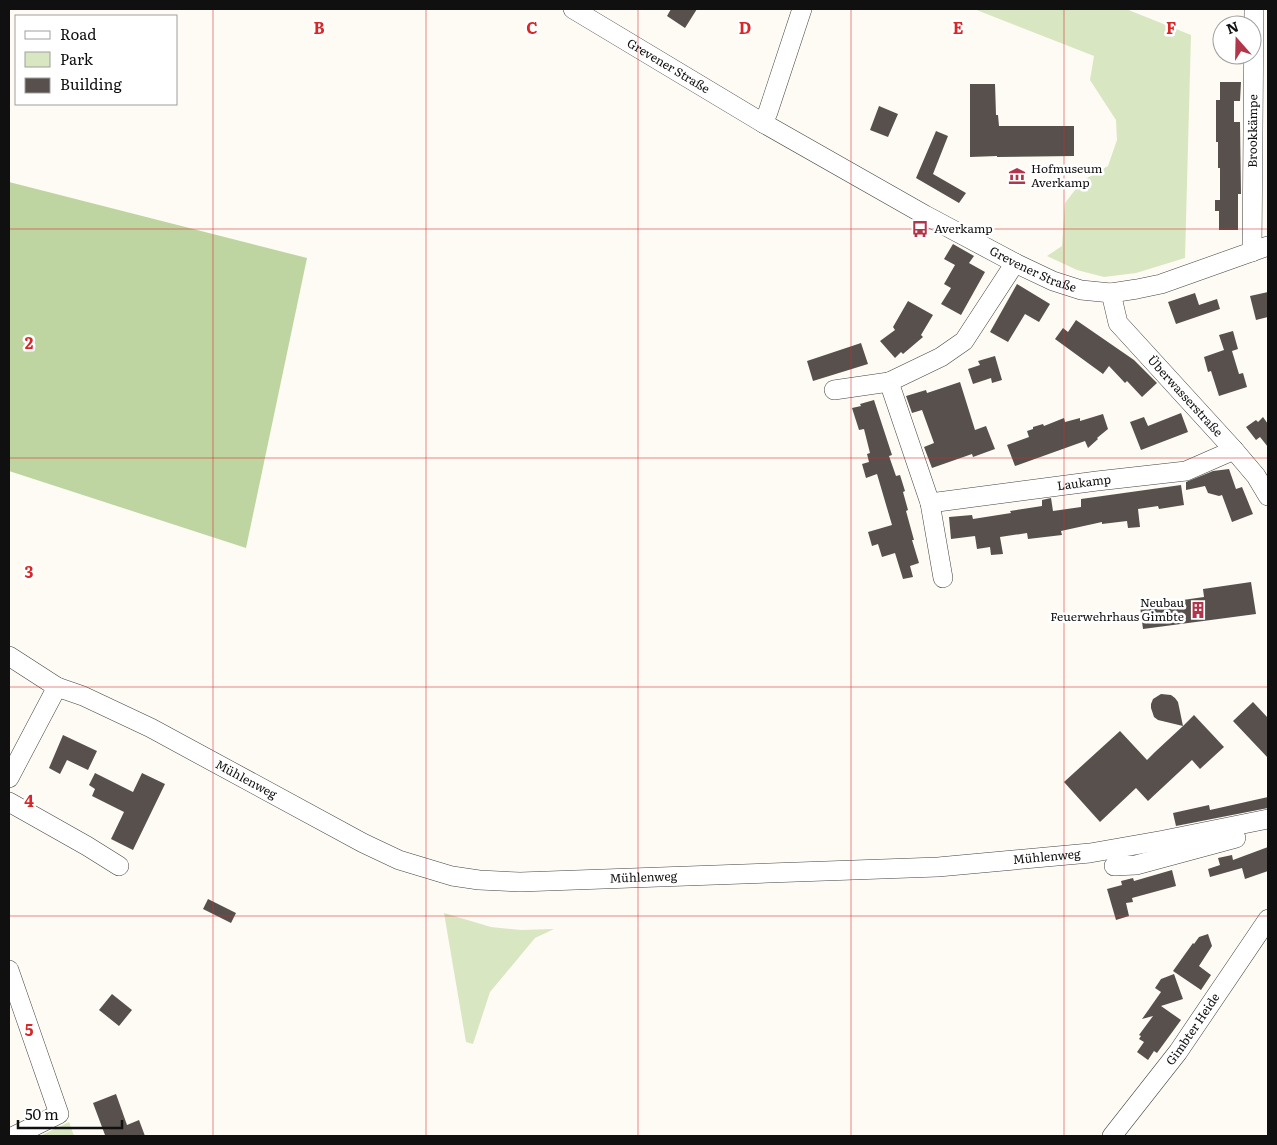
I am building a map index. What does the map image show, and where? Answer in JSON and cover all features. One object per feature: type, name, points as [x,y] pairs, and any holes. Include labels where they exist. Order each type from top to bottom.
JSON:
[{"type":"street","name":"Grevener Straße","points":[[573,9],[763,123],[925,215],[1015,264],[1053,281],[1080,290],[1111,293],[1137,290],[1161,284],[1260,249]]},
{"type":"street","points":[[763,123],[802,9]]},
{"type":"street","name":"Brookkämpe","points":[[1254,9],[1260,249]]},
{"type":"street","points":[[834,390],[890,382],[941,357],[964,340],[1015,264]]},
{"type":"street","name":"Überwasserstraße","points":[[1111,293],[1118,323],[1234,450],[1256,476],[1268,496]]},
{"type":"street","points":[[890,382],[930,503],[943,578]]},
{"type":"street","name":"Laukamp","points":[[930,503],[1186,471],[1234,450]]},
{"type":"street","name":"Mühlenweg","points":[[9,656],[57,687],[83,696],[151,728],[363,843],[399,860],[452,876],[479,880],[520,882],[938,867],[1090,853],[1268,819]]},
{"type":"street","points":[[9,778],[57,687]]},
{"type":"street","points":[[9,802],[119,866]]},
{"type":"street","points":[[1114,866],[1136,865],[1268,829]]},
{"type":"street","name":"Gimbter Heide","points":[[1112,1136],[1178,1052],[1268,919]]},
{"type":"street","points":[[9,970],[59,1114],[14,1136]]},
{"type":"green space","points":[[974,9],[1126,9],[1191,35],[1185,258],[1136,273],[1104,277],[1077,270],[1047,256],[1062,246],[1065,203],[1082,181],[1108,166],[1117,140],[1116,120],[1090,80],[1094,56]]},
{"type":"green space","points":[[9,182],[307,258],[246,548],[9,471]]},
{"type":"green space","points":[[444,913],[491,927],[521,930],[554,929],[535,938],[490,992],[473,1044],[466,1042]]},
{"type":"green space","points":[[69,1122],[74,1136],[40,1136]]},
{"type":"building","points":[[671,9],[697,9],[685,28],[667,16]]},
{"type":"building","points":[[1220,82],[1241,82],[1240,101],[1234,101],[1234,122],[1240,122],[1241,194],[1238,194],[1238,230],[1219,230],[1219,211],[1215,211],[1215,200],[1220,200],[1220,168],[1218,168],[1218,142],[1216,142],[1216,100],[1220,100]]},
{"type":"building","points":[[970,84],[995,84],[996,115],[998,115],[999,126],[1074,126],[1074,156],[970,157]]},
{"type":"building","points":[[879,106],[898,114],[888,137],[870,130]]},
{"type":"building","points":[[936,131],[948,136],[933,174],[966,193],[959,203],[916,178]]},
{"type":"building","points":[[953,244],[974,256],[969,263],[985,272],[961,315],[941,304],[951,288],[944,284],[955,265],[944,259]]},
{"type":"building","points":[[1017,284],[1050,304],[1039,322],[1025,314],[1008,342],[990,332]]},
{"type":"building","points":[[1268,292],[1268,317],[1256,320],[1250,296]]},
{"type":"building","points":[[1195,293],[1199,305],[1217,299],[1220,309],[1176,324],[1168,302]]},
{"type":"building","points":[[908,301],[933,315],[921,335],[923,337],[903,354],[901,352],[895,358],[880,341],[895,330],[893,327]]},
{"type":"building","points":[[1076,320],[1134,360],[1157,383],[1142,397],[1109,366],[1103,374],[1055,339],[1063,328],[1068,332]]},
{"type":"building","points":[[1233,331],[1238,349],[1232,351],[1239,374],[1243,373],[1247,387],[1219,396],[1211,371],[1208,372],[1204,357],[1224,350],[1219,335]]},
{"type":"building","points":[[861,343],[868,364],[813,381],[807,361]]},
{"type":"building","points":[[995,356],[1002,380],[992,383],[991,378],[973,384],[968,369],[980,365],[978,361]]},
{"type":"building","points":[[960,382],[975,430],[986,426],[995,449],[973,457],[972,454],[932,468],[924,447],[934,443],[922,410],[912,413],[906,396],[926,390],[927,393]]},
{"type":"building","points":[[874,400],[892,455],[889,456],[896,476],[900,475],[905,491],[903,492],[908,510],[906,511],[919,563],[910,566],[913,577],[903,579],[895,553],[882,557],[878,544],[872,546],[868,532],[892,525],[877,474],[866,478],[862,464],[869,462],[867,454],[870,453],[864,429],[859,430],[852,408]]},
{"type":"building","points":[[1181,413],[1188,432],[1141,450],[1130,422],[1144,417],[1148,426]]},
{"type":"building","points":[[1103,414],[1108,429],[1088,448],[1085,441],[1015,466],[1007,445],[1029,437],[1027,431],[1033,429],[1033,427],[1043,424],[1044,426],[1064,418],[1065,422],[1080,418],[1080,421]]},
{"type":"building","points":[[1263,417],[1268,424],[1268,447],[1260,437],[1256,440],[1246,427],[1256,420],[1258,422]]},
{"type":"building","points":[[1229,469],[1236,489],[1242,487],[1253,514],[1232,522],[1222,495],[1208,493],[1205,486],[1186,490],[1186,482],[1213,471]]},
{"type":"building","points":[[1181,485],[1184,505],[1159,509],[1158,506],[1138,509],[1140,527],[1128,528],[1127,521],[1102,524],[1102,522],[1061,531],[1062,535],[1028,539],[1027,533],[1000,537],[1003,554],[991,555],[990,547],[977,549],[975,536],[951,539],[949,517],[972,515],[973,519],[1011,513],[1010,511],[1042,506],[1042,500],[1051,498],[1053,511],[1081,507],[1081,499]]},
{"type":"building","name":"Neubau Feuerwehrhaus Gimbte","points":[[1251,582],[1256,614],[1143,629],[1140,606],[1204,597],[1203,589]]},
{"type":"building","points":[[1161,694],[1171,695],[1178,702],[1183,726],[1158,720],[1154,717],[1151,704],[1153,699]]},
{"type":"building","points":[[1253,702],[1268,718],[1268,758],[1233,721]]},
{"type":"building","points":[[1194,715],[1224,747],[1200,769],[1192,760],[1148,801],[1136,788],[1100,822],[1064,782],[1120,731],[1147,760]]},
{"type":"building","points":[[63,735],[97,751],[88,770],[67,760],[60,774],[49,768]]},
{"type":"building","points":[[95,773],[133,792],[142,773],[165,784],[133,850],[111,839],[124,812],[92,796],[95,789],[89,785]]},
{"type":"building","points":[[1268,797],[1268,808],[1176,826],[1173,813],[1209,805],[1210,810]]},
{"type":"building","points":[[1268,847],[1268,871],[1245,879],[1242,868],[1210,877],[1208,869],[1220,865],[1218,858],[1232,855],[1233,860]]},
{"type":"building","points":[[1172,870],[1176,886],[1132,898],[1133,902],[1126,903],[1129,916],[1116,920],[1107,889],[1122,885],[1121,881],[1133,878],[1134,881]]},
{"type":"building","points":[[208,899],[236,913],[231,923],[203,909]]},
{"type":"building","points":[[1208,934],[1212,946],[1199,966],[1211,975],[1201,990],[1173,971],[1193,943],[1199,937]]},
{"type":"building","points":[[1174,974],[1183,999],[1161,1006],[1181,1020],[1157,1053],[1154,1051],[1148,1060],[1137,1052],[1144,1042],[1139,1039],[1141,1036],[1139,1035],[1153,1016],[1142,1019],[1161,992],[1155,988],[1161,979]]},
{"type":"building","points":[[112,994],[132,1010],[119,1026],[99,1010]]},
{"type":"building","points":[[116,1094],[127,1125],[139,1120],[145,1136],[102,1136],[105,1135],[93,1103]]},
{"type":"place","name":"Hofmuseum Averkamp","points":[[1017,176]]},
{"type":"place","name":"Averkamp","points":[[920,229]]},
{"type":"place","name":"Neubau Feuerwehrhaus Gimbte","points":[[1198,610]]}]
